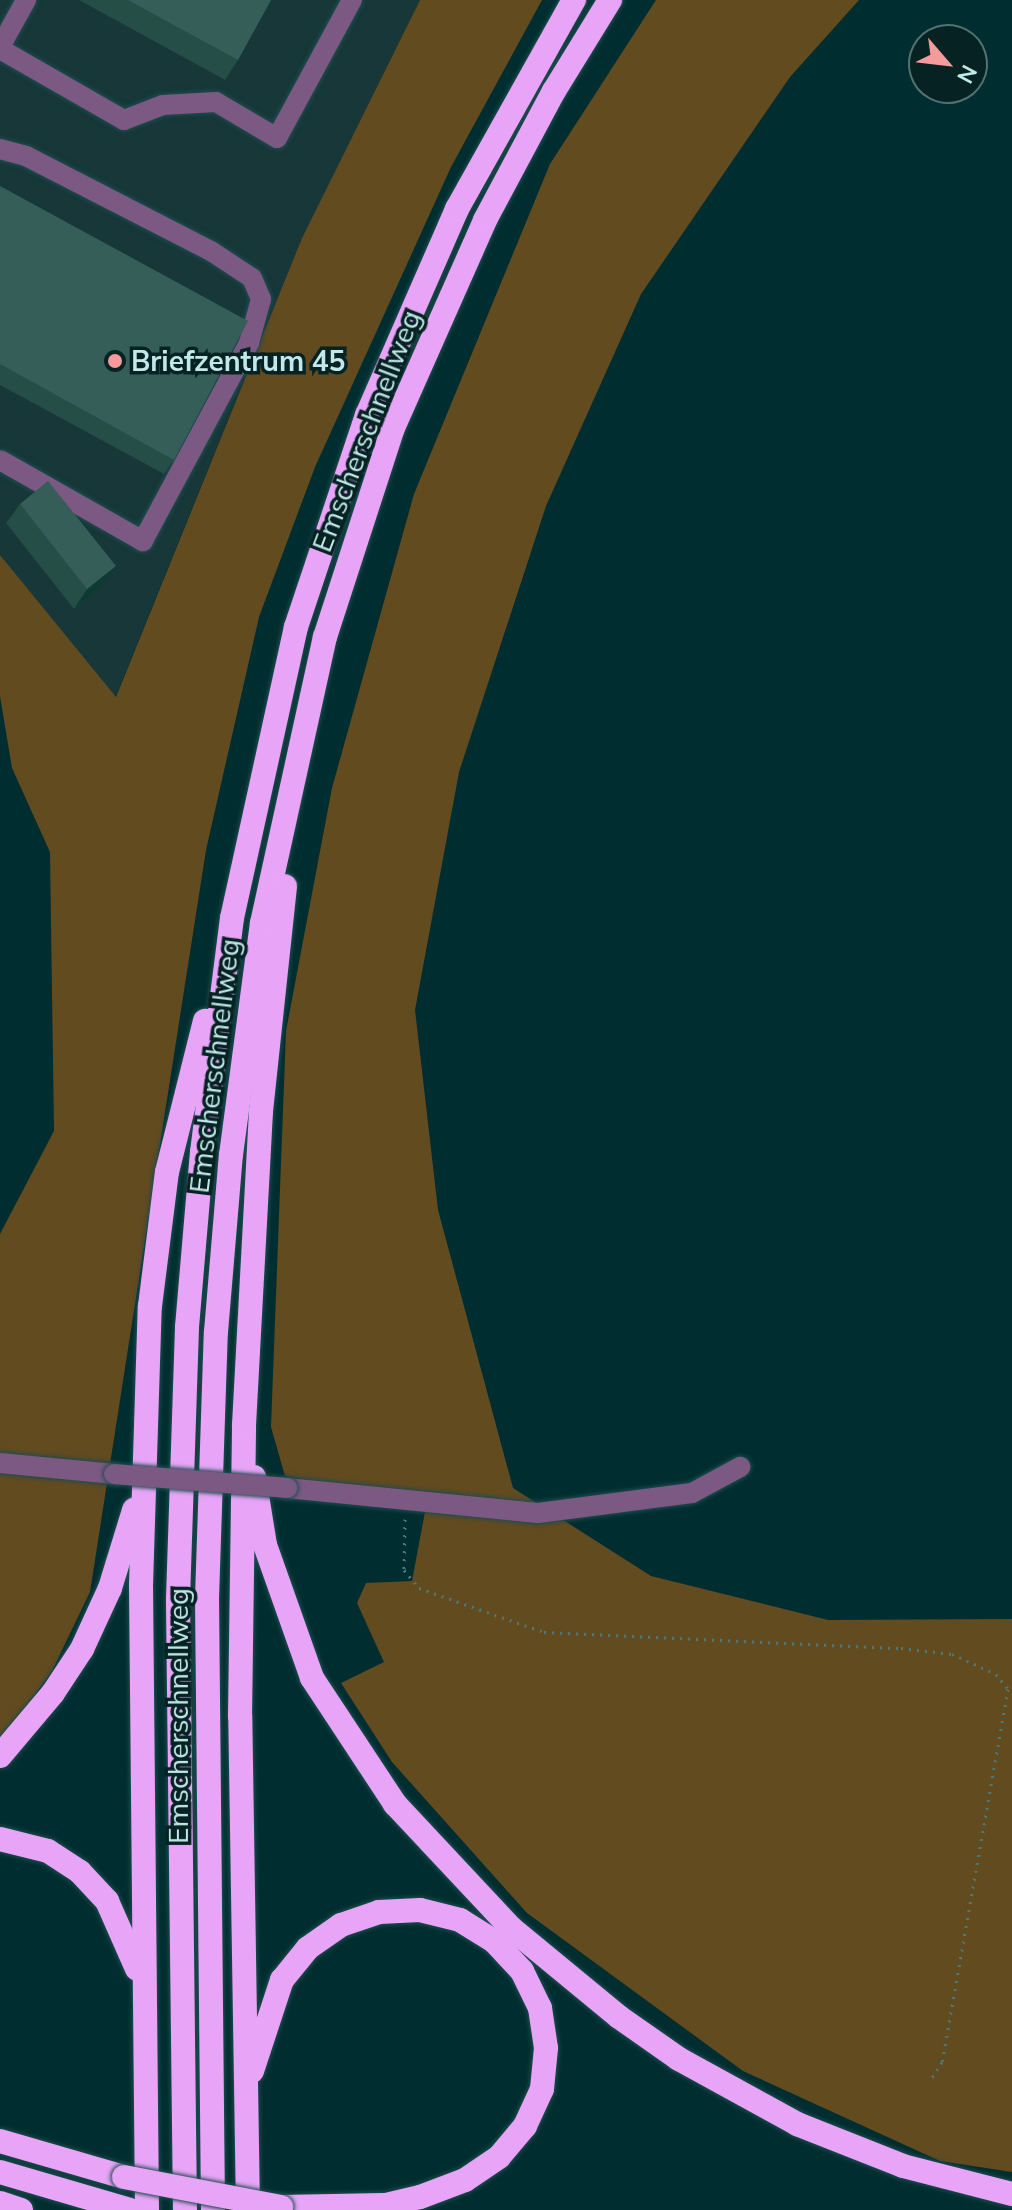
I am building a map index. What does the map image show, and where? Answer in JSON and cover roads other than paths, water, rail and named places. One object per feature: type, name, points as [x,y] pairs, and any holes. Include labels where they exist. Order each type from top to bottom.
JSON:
[{"type":"highway","name":"Emscherschnellweg","points":[[185,2210],[178,1599],[186,1343],[202,1152],[232,918],[296,627],[367,415],[457,209],[574,0]]},
{"type":"highway","name":"Emscherschnellweg","points":[[213,2210],[207,1598],[216,1332],[231,1155],[262,923],[302,729],[357,530],[435,327],[519,154],[610,0]]},
{"type":"highway","points":[[248,2210],[240,1716],[244,1425],[261,1111],[302,729]]},
{"type":"highway","points":[[147,2210],[142,1981],[141,1585],[150,1306],[167,1172],[232,918]]},
{"type":"highway","points":[[244,1425],[265,1545],[312,1678],[395,1804],[511,1928],[619,2017],[747,2098],[857,2150],[1012,2194]]},
{"type":"highway","points":[[0,1756],[30,1724],[82,1649],[128,1534],[147,1453]]},
{"type":"highway","points":[[0,1839],[48,1851],[80,1872],[107,1901],[142,1981]]},
{"type":"highway","points":[[245,2109],[254,2061],[282,1980],[308,1948],[341,1925],[379,1912],[407,1911],[460,1920],[504,1951],[522,1971],[540,2008],[546,2048],[542,2089],[525,2126],[499,2157],[465,2180],[420,2197],[384,2205],[281,2207]]},
{"type":"highway","points":[[0,2141],[124,2177],[281,2207],[312,2210]]},
{"type":"highway","points":[[0,2172],[128,2210]]},
{"type":"highway","points":[[0,2203],[21,2210]]},
{"type":"lane","points":[[26,0],[0,48],[124,120],[163,105],[216,102],[277,138],[352,0]]},
{"type":"lane","points":[[0,149],[26,156],[211,251],[252,278],[261,299],[249,343],[143,541],[0,460]]},
{"type":"lane","points":[[0,1463],[538,1513],[692,1493],[740,1467]]},
{"type":"place","name":"Briefzentrum 45","points":[[115,361]]}]
